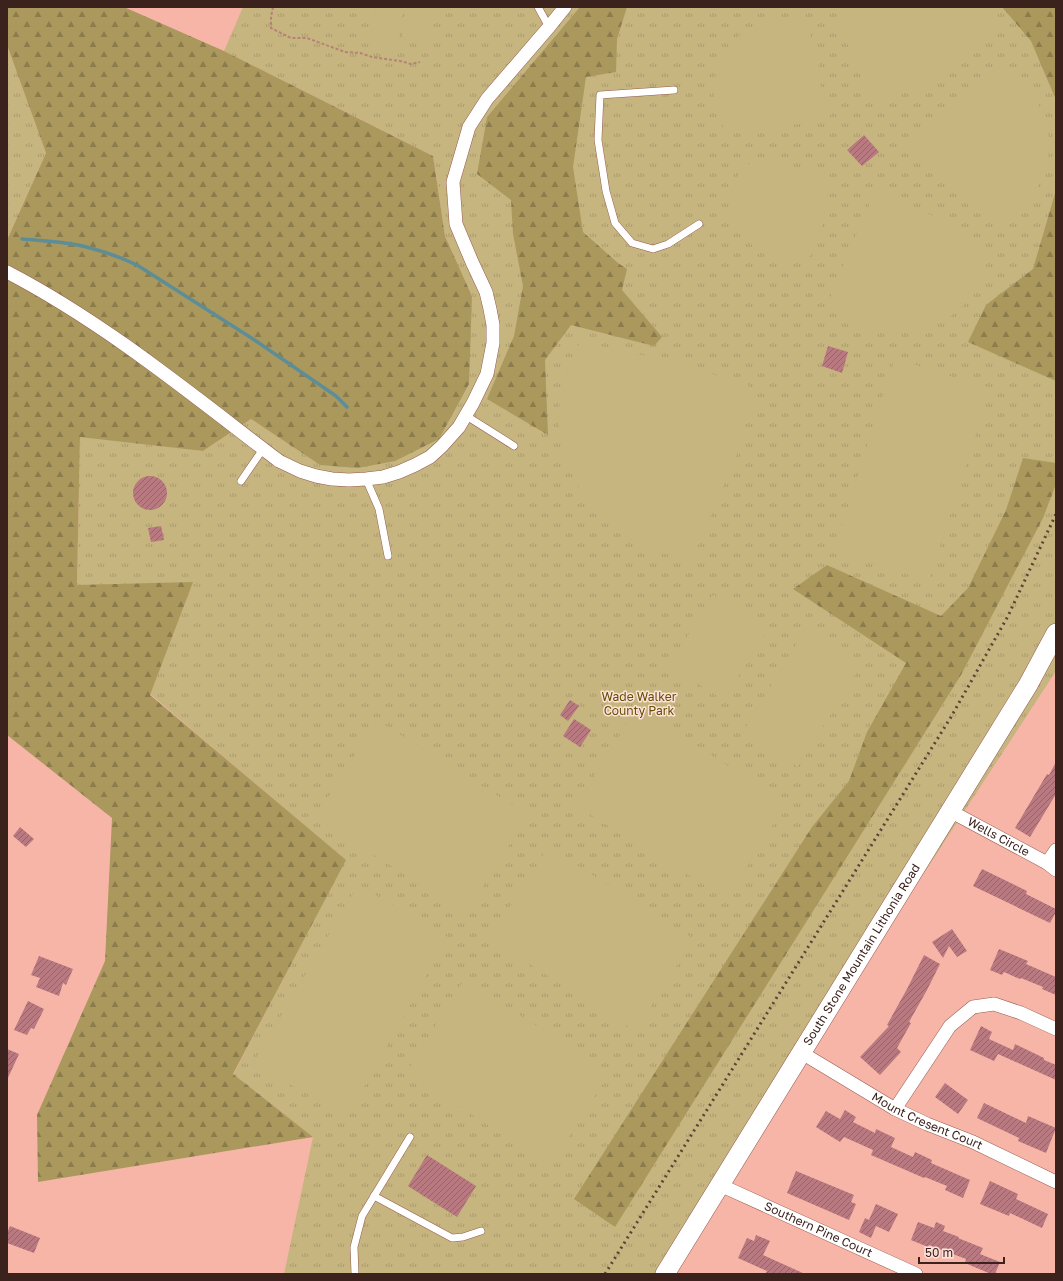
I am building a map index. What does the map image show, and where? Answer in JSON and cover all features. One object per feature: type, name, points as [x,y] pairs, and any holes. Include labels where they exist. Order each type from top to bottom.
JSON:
[{"type":"main road","name":"South Stone Mountain Lithonia Road","points":[[665,1274],[1028,685],[1056,633]]},
{"type":"street","points":[[7,272],[92,323],[140,356],[263,448],[278,461],[300,471],[338,480],[366,480],[383,477],[415,465],[430,457],[442,446],[459,426],[473,403],[487,374],[493,343],[493,326],[486,292],[456,224],[453,182],[469,127],[487,99],[549,27],[564,7]]},
{"type":"street","name":"Wells Circle","points":[[950,812],[1051,867],[1056,850]]},
{"type":"street","points":[[895,1110],[950,1026],[973,1007],[994,1004],[1056,1029]]},
{"type":"street","name":"Mount Cresent Court","points":[[802,1053],[895,1110],[973,1142],[1056,1182]]},
{"type":"street","name":"Southern Pine Court","points":[[720,1184],[916,1274]]},
{"type":"lane","points":[[538,7],[549,27]]},
{"type":"lane","points":[[674,90],[600,95],[598,140],[606,191],[615,223],[632,243],[653,249],[668,244],[699,224]]},
{"type":"lane","points":[[465,416],[514,446]]},
{"type":"lane","points":[[241,480],[263,448]]},
{"type":"lane","points":[[366,480],[379,509],[388,556]]},
{"type":"lane","points":[[355,1274],[354,1247],[362,1216],[410,1137]]},
{"type":"lane","points":[[374,1196],[452,1238],[463,1237],[481,1231]]},
{"type":"path","points":[[274,7],[271,18],[271,28],[291,38],[307,38],[344,52],[360,53],[372,57],[400,60],[411,64],[420,62]]},
{"type":"green space","points":[[7,7],[124,7],[224,51],[433,156],[445,236],[472,296],[469,384],[439,439],[395,461],[358,468],[320,465],[251,419],[203,451],[80,437],[77,585],[193,582],[150,695],[346,860],[233,1074],[313,1137],[38,1182],[37,1115],[105,961],[112,818],[7,735],[7,240],[46,153],[7,45]]},
{"type":"green space","name":"Wade Walker County Park","points":[[243,7],[1056,7],[1056,671],[662,1274],[284,1274],[313,1137],[233,1075],[345,860],[150,694],[77,585],[80,436],[203,451],[251,419],[320,465],[472,296],[445,236],[433,156],[224,51]]},
{"type":"green space","points":[[375,7],[403,7],[397,53],[370,49]]},
{"type":"green space","points":[[406,7],[433,7],[428,43],[402,39]]},
{"type":"green space","points":[[580,7],[627,7],[617,39],[616,72],[586,77],[573,167],[583,232],[618,263],[627,269],[622,290],[662,337],[654,346],[571,325],[545,360],[548,435],[487,399],[514,336],[523,286],[513,234],[511,200],[477,174],[487,117]]},
{"type":"green space","points":[[834,7],[983,7],[999,27],[910,94],[902,91],[895,102],[885,104],[875,100],[867,91]]},
{"type":"green space","points":[[1002,7],[1056,7],[1056,100],[1031,41]]},
{"type":"green space","points":[[787,17],[805,20],[817,55],[824,97],[831,108],[828,119],[825,122],[812,125],[804,123],[761,130],[725,130],[717,114],[714,101],[714,88],[716,75],[726,51],[744,32],[755,25]]},
{"type":"green space","points":[[7,45],[46,153],[7,240]]},
{"type":"green space","points":[[997,68],[1020,83],[1037,101],[1048,129],[1049,143],[1045,173],[1039,186],[1023,206],[998,222],[956,192],[927,163],[920,161],[916,157],[913,145],[917,134],[921,131],[929,130],[929,126],[955,100]]},
{"type":"green space","points":[[775,163],[810,170],[814,165],[822,169],[832,182],[833,191],[828,194],[822,226],[811,256],[796,259],[780,258],[766,254],[754,246],[743,235],[736,222],[732,207],[733,191],[736,180],[743,167],[745,164]]},
{"type":"green space","points":[[1056,190],[1056,381],[968,342],[986,305],[1033,269]]},
{"type":"green space","points":[[881,191],[894,192],[899,199],[939,219],[989,252],[981,280],[972,295],[958,311],[941,322],[922,330],[902,333],[882,332],[862,327],[844,317],[828,303],[850,247],[867,213],[870,212],[869,202],[874,195]]},
{"type":"green space","points":[[580,342],[693,366],[730,381],[742,381],[747,384],[754,393],[755,399],[751,408],[746,414],[737,454],[693,557],[670,555],[650,549],[630,539],[592,507],[579,487],[563,450],[559,414],[565,378],[571,360]]},
{"type":"green space","points":[[895,358],[990,389],[929,581],[834,551]]},
{"type":"green space","points":[[1023,458],[1056,463],[1056,484],[1043,518],[961,675],[615,1227],[574,1199],[812,827],[849,781],[867,732],[906,663],[793,589],[827,565],[941,616],[968,588],[1006,510]]},
{"type":"green space","points":[[713,595],[768,629],[724,700],[669,666]]},
{"type":"green space","points":[[805,630],[861,665],[798,767],[742,733]]},
{"type":"green space","points":[[636,709],[787,802],[727,899],[576,806]]},
{"type":"green space","points":[[377,720],[528,815],[466,913],[315,818]]},
{"type":"green space","points":[[548,847],[694,939],[635,1031],[490,939]]},
{"type":"green space","points":[[358,885],[448,937],[348,1115],[252,1065]]},
{"type":"green space","points":[[464,980],[610,1072],[551,1165],[406,1073]]},
{"type":"building","points":[[864,135],[879,152],[862,166],[847,150]]},
{"type":"building","points":[[828,346],[848,352],[842,373],[822,366]]},
{"type":"building","points":[[150,476],[162,481],[167,493],[162,505],[150,510],[138,505],[133,493],[138,481]]},
{"type":"building","points":[[161,526],[164,540],[151,542],[148,528]]},
{"type":"building","points":[[570,700],[579,706],[568,721],[560,715]]},
{"type":"building","points":[[574,719],[591,730],[580,747],[563,736]]},
{"type":"building","points":[[1056,762],[1056,794],[1030,837],[1015,828],[1047,774],[1049,775]]},
{"type":"building","points":[[20,827],[34,839],[26,847],[13,836]]},
{"type":"building","points":[[982,869],[1027,891],[1026,894],[1056,909],[1050,923],[973,886]]},
{"type":"building","points":[[952,929],[967,951],[957,957],[949,946],[943,958],[932,942]]},
{"type":"building","points":[[999,949],[1028,961],[1026,964],[1056,977],[1056,995],[1042,989],[1043,987],[1021,978],[1020,979],[1004,972],[1002,975],[990,970]]},
{"type":"building","points":[[924,955],[940,964],[897,1048],[901,1052],[880,1075],[860,1057],[889,1026],[887,1025]]},
{"type":"building","points":[[39,956],[73,969],[66,985],[63,983],[59,996],[36,987],[40,978],[31,975]]},
{"type":"building","points":[[28,1001],[44,1009],[34,1029],[31,1028],[27,1035],[14,1030]]},
{"type":"building","points":[[981,1026],[992,1032],[989,1039],[1013,1050],[1015,1044],[1056,1065],[1056,1080],[998,1054],[994,1061],[970,1050]]},
{"type":"building","points":[[7,1049],[19,1054],[7,1080]]},
{"type":"building","points":[[945,1083],[968,1100],[958,1114],[935,1097]]},
{"type":"building","points":[[984,1103],[1026,1123],[1028,1116],[1056,1128],[1046,1153],[1018,1141],[1019,1138],[977,1118]]},
{"type":"building","points":[[845,1110],[856,1117],[853,1122],[875,1133],[876,1129],[895,1138],[891,1147],[913,1157],[915,1152],[932,1160],[931,1163],[970,1180],[963,1198],[945,1190],[947,1186],[925,1177],[924,1178],[871,1155],[873,1150],[844,1137],[840,1142],[816,1127],[826,1111],[840,1119]]},
{"type":"building","points":[[427,1155],[476,1186],[457,1217],[408,1186]]},
{"type":"building","points":[[796,1171],[854,1195],[851,1202],[856,1204],[849,1220],[787,1193]]},
{"type":"building","points":[[990,1181],[1018,1194],[1016,1199],[1048,1214],[1042,1228],[1010,1213],[1009,1216],[980,1204]]},
{"type":"building","points":[[876,1204],[898,1214],[889,1232],[876,1226],[871,1238],[859,1232],[865,1218],[869,1220]]},
{"type":"building","points":[[918,1222],[934,1228],[936,1222],[945,1226],[943,1231],[983,1248],[980,1254],[1000,1262],[995,1274],[991,1274],[965,1263],[966,1259],[911,1240]]},
{"type":"building","points":[[10,1226],[40,1238],[34,1253],[7,1243],[7,1233]]},
{"type":"building","points":[[756,1235],[770,1241],[763,1255],[805,1274],[765,1274],[767,1271],[738,1258],[747,1238],[754,1241]]},
{"type":"waterway","points":[[22,239],[82,246],[108,253],[137,265],[253,339],[336,396],[347,407]]},
{"type":"railway","points":[[605,1274],[951,717],[1008,616],[1056,514]]}]
